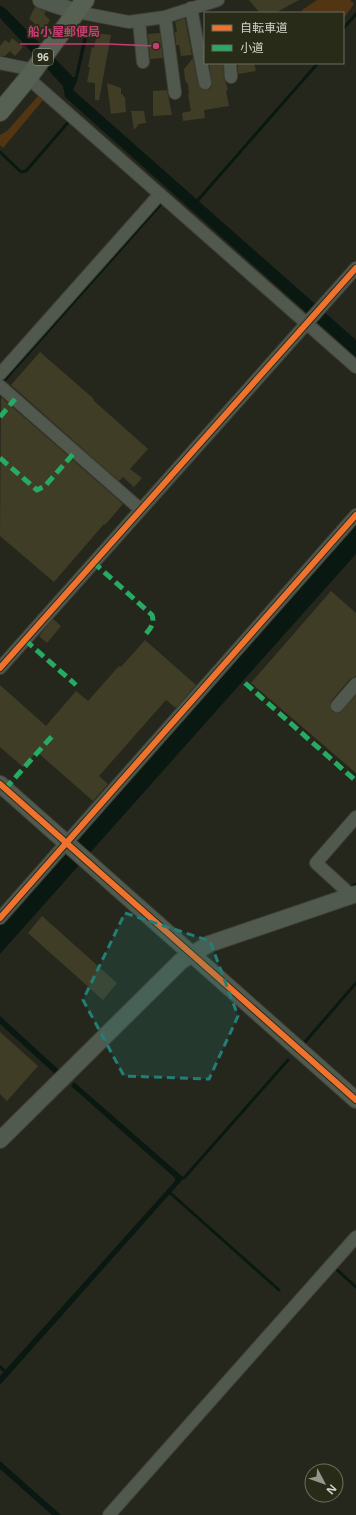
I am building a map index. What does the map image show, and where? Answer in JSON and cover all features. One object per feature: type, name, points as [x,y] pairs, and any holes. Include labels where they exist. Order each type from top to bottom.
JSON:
[{"type":"main road","name":"96","points":[[0,112],[31,74],[81,6]]},
{"type":"street","points":[[42,0],[81,6],[129,22],[165,17],[191,8],[214,5]]},
{"type":"street","points":[[191,8],[205,83]]},
{"type":"street","points":[[165,17],[175,93]]},
{"type":"street","points":[[139,21],[144,62]]},
{"type":"street","points":[[0,63],[31,74],[160,194],[356,367]]},
{"type":"street","points":[[230,64],[231,77]]},
{"type":"street","points":[[0,374],[160,194]]},
{"type":"street","points":[[0,668],[356,268]]},
{"type":"street","points":[[0,386],[140,509]]},
{"type":"street","points":[[0,918],[68,844],[356,515]]},
{"type":"street","points":[[337,706],[356,684]]},
{"type":"street","points":[[0,784],[356,1100]]},
{"type":"street","points":[[354,894],[316,863],[356,817]]},
{"type":"street","points":[[0,1140],[180,961],[209,944],[354,894]]},
{"type":"street","points":[[109,1515],[356,1237]]},
{"type":"highlighted area","points":[[125,913],[210,941],[238,1016],[209,1079],[124,1076],[83,1000]]},
{"type":"shaded area","points":[[317,0],[350,0],[354,4],[344,18],[344,12],[303,12],[302,10]]},
{"type":"shaded area","points":[[0,5],[6,9],[73,77],[75,77],[86,25],[90,26],[77,81],[73,90],[356,340],[356,357],[65,97],[63,86],[0,18]]},
{"type":"shaded area","points":[[39,95],[44,99],[3,148],[0,145],[0,135],[7,131]]},
{"type":"shaded area","points":[[356,525],[356,554],[0,954],[0,926]]},
{"type":"shaded area","points":[[0,1016],[59,1070],[55,1074],[0,1024]]},
{"type":"shaded area","points":[[74,1082],[184,1178],[0,1385],[0,1376],[175,1181],[175,1178],[71,1086]]},
{"type":"shaded area","points":[[0,1461],[61,1515],[52,1515],[0,1469]]},
{"type":"building","points":[[249,0],[299,0],[277,12],[259,12]]},
{"type":"building","points":[[35,7],[46,12],[44,14],[50,20],[43,31],[34,25],[35,24],[29,19]]},
{"type":"building","points":[[185,18],[192,55],[181,56],[179,45],[176,45],[175,32],[177,32],[175,22]]},
{"type":"building","points":[[97,33],[111,35],[99,100],[95,100],[95,83],[87,82],[92,47],[94,48]]},
{"type":"building","points":[[160,33],[163,58],[150,59],[148,34]]},
{"type":"building","points":[[12,38],[23,47],[15,56],[10,51],[5,56],[0,56],[0,46],[5,40],[9,43]]},
{"type":"building","points":[[193,58],[198,84],[203,90],[210,89],[212,85],[209,64],[223,64],[224,78],[228,89],[226,91],[229,106],[204,110],[205,118],[183,121],[182,113],[191,111],[188,84],[185,80],[184,69]]},
{"type":"building","points":[[238,64],[254,64],[256,71],[238,74]]},
{"type":"building","points":[[107,83],[121,88],[121,94],[125,97],[126,112],[111,114]]},
{"type":"building","points":[[167,90],[172,115],[153,116],[153,91]]},
{"type":"building","points":[[131,111],[144,111],[146,123],[139,124],[134,130]]},
{"type":"building","points":[[40,352],[148,449],[130,469],[142,478],[134,487],[123,477],[119,481],[11,385]]},
{"type":"building","points":[[1,397],[123,504],[54,582],[0,536]]},
{"type":"building","points":[[331,591],[356,613],[356,676],[350,679],[331,701],[330,705],[332,712],[340,713],[356,695],[356,773],[251,683]]},
{"type":"building","points":[[53,619],[61,626],[47,643],[39,636]]},
{"type":"building","points":[[145,640],[196,685],[176,708],[166,700],[99,776],[108,784],[93,801],[37,752],[23,767],[0,747],[0,685],[46,726],[76,691],[88,701],[119,666],[121,667]]},
{"type":"building","points":[[42,916],[117,983],[103,1000],[28,933]]},
{"type":"building","points":[[0,1032],[38,1066],[7,1101],[0,1094]]},
{"type":"waterway","points":[[344,28],[356,14]]},
{"type":"waterway","points":[[198,200],[317,64]]},
{"type":"waterway","points":[[0,152],[21,172],[26,171],[71,119]]},
{"type":"waterway","points":[[1,384],[160,205]]},
{"type":"waterway","points":[[352,886],[356,884]]},
{"type":"waterway","points":[[305,1042],[356,983]]},
{"type":"waterway","points":[[184,1178],[288,1060]]},
{"type":"waterway","points":[[168,1191],[279,1290]]},
{"type":"waterway","points":[[334,1269],[335,1268],[356,1287]]},
{"type":"waterway","points":[[0,1367],[6,1372]]},
{"type":"marked path","points":[[0,417],[15,399]]},
{"type":"marked path","points":[[0,458],[37,490],[45,486],[75,452]]},
{"type":"marked path","points":[[93,562],[152,615],[152,624],[144,636]]},
{"type":"marked path","points":[[25,640],[76,685]]},
{"type":"marked path","points":[[245,683],[356,781]]},
{"type":"marked path","points":[[5,789],[54,734]]},
{"type":"cycle path","points":[[0,668],[356,268]]},
{"type":"cycle path","points":[[0,918],[356,515]]},
{"type":"cycle path","points":[[0,784],[356,1100]]},
{"type":"place","name":"船小屋郵便局","points":[[156,46]]}]
